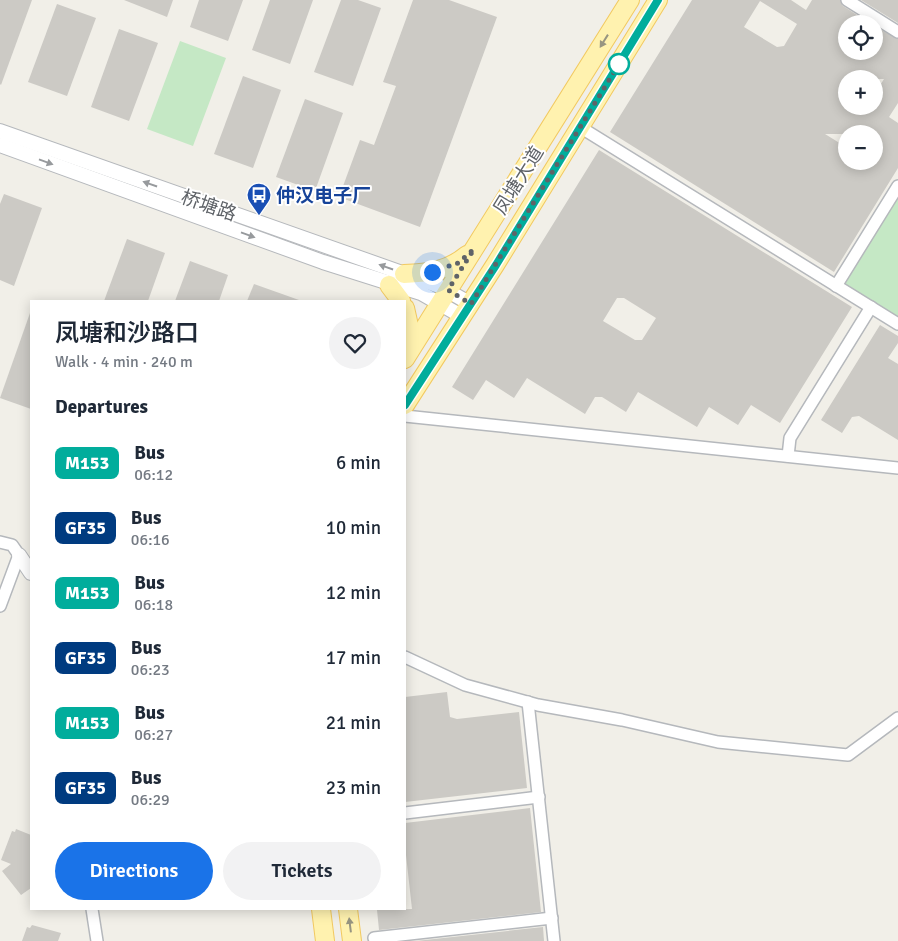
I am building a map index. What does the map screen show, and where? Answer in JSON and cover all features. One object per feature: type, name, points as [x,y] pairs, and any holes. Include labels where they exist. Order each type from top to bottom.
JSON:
[{"type":"main road","name":"凤塘大道","points":[[406,356],[630,0]]},
{"type":"main road","name":"凤塘大道","points":[[406,403],[467,310],[658,0]]},
{"type":"main road","points":[[404,274],[444,269],[458,263],[474,249]]},
{"type":"main road","points":[[389,285],[400,300]]},
{"type":"main road","points":[[406,312],[409,326],[406,350]]},
{"type":"main road","points":[[321,910],[325,941]]},
{"type":"main road","points":[[348,910],[352,941]]},
{"type":"street","points":[[847,0],[898,32]]},
{"type":"street","points":[[580,127],[898,324]]},
{"type":"street","name":"桥塘路","points":[[0,131],[404,274],[467,310]]},
{"type":"street","name":"桥塘路","points":[[0,145],[389,285],[421,293],[444,296]]},
{"type":"street","points":[[836,286],[898,186]]},
{"type":"street","points":[[788,456],[790,438],[871,307]]},
{"type":"street","points":[[406,416],[898,468]]},
{"type":"street","points":[[0,542],[12,545],[25,556],[30,570]]},
{"type":"street","points":[[0,547],[6,552],[25,556]]},
{"type":"street","points":[[0,606],[25,556]]},
{"type":"street","points":[[406,657],[465,685],[528,702],[622,720],[718,742],[848,755],[898,718]]},
{"type":"street","points":[[528,702],[554,941]]},
{"type":"street","points":[[406,813],[539,797]]},
{"type":"street","points":[[92,910],[96,941]]},
{"type":"street","points":[[374,938],[552,918]]},
{"type":"green space","points":[[180,41],[226,58],[193,146],[147,129]]},
{"type":"green space","points":[[898,196],[898,318],[844,284]]},
{"type":"building","points":[[0,0],[32,0],[1,85],[0,84]]},
{"type":"building","points":[[124,0],[173,0],[167,17]]},
{"type":"building","points":[[199,0],[243,0],[228,41],[190,27]]},
{"type":"building","points":[[270,0],[313,0],[290,64],[252,50]]},
{"type":"building","points":[[341,0],[358,0],[381,8],[353,86],[314,72]]},
{"type":"building","points":[[413,0],[449,0],[497,17],[420,227],[339,197],[360,140],[374,145],[396,86],[383,82]]},
{"type":"building","points":[[692,0],[791,0],[806,10],[812,0],[840,0],[843,6],[857,15],[838,15],[838,60],[883,60],[883,31],[898,39],[898,103],[889,117],[898,123],[898,168],[834,272],[610,132]],"holes":[[[760,1],[797,24],[784,46],[777,47],[744,27]]]},
{"type":"building","points":[[861,0],[898,0],[898,23]]},
{"type":"building","points":[[57,4],[96,18],[67,96],[28,82]]},
{"type":"building","points":[[119,29],[158,43],[129,121],[91,107]]},
{"type":"building","points":[[243,76],[281,90],[253,168],[214,154]]},
{"type":"building","points":[[305,99],[343,113],[315,191],[276,177]]},
{"type":"building","points":[[599,150],[852,307],[780,423],[751,405],[738,425],[709,407],[697,427],[638,392],[626,412],[602,397],[595,397],[585,414],[527,378],[514,398],[486,380],[473,400],[452,387]],"holes":[[[617,298],[624,298],[656,318],[642,340],[635,340],[603,321]]]},
{"type":"building","points":[[4,194],[42,208],[14,286],[0,280],[0,204]]},
{"type":"building","points":[[127,239],[165,253],[148,300],[104,300]]},
{"type":"building","points":[[190,261],[228,275],[219,300],[175,300]]},
{"type":"building","points":[[254,284],[299,300],[247,300]]},
{"type":"building","points":[[30,313],[30,409],[0,398]]},
{"type":"building","points":[[880,325],[898,336],[898,343],[888,358],[898,364],[898,440],[859,416],[852,417],[842,433],[821,420]]},
{"type":"building","points":[[447,692],[450,717],[457,719],[519,712],[527,788],[406,802],[406,697]]},
{"type":"building","points":[[530,808],[541,912],[379,930],[377,910],[412,909],[406,855],[406,823]]},
{"type":"building","points":[[16,829],[30,835],[30,889],[21,895],[2,871],[11,864],[1,860],[12,831],[15,832]]},
{"type":"building","points":[[32,925],[61,933],[58,941],[22,941],[27,927],[30,928]]},
{"type":"building","points":[[543,927],[544,941],[416,941]]},
{"type":"bus line","name":"M153","points":[[406,403],[496,265],[658,0]]},
{"type":"place","name":"仲汉电子厂","points":[[259,216]]},
{"type":"route","points":[[432,272],[458,263],[474,249],[448,290],[471,304],[619,64]]}]
